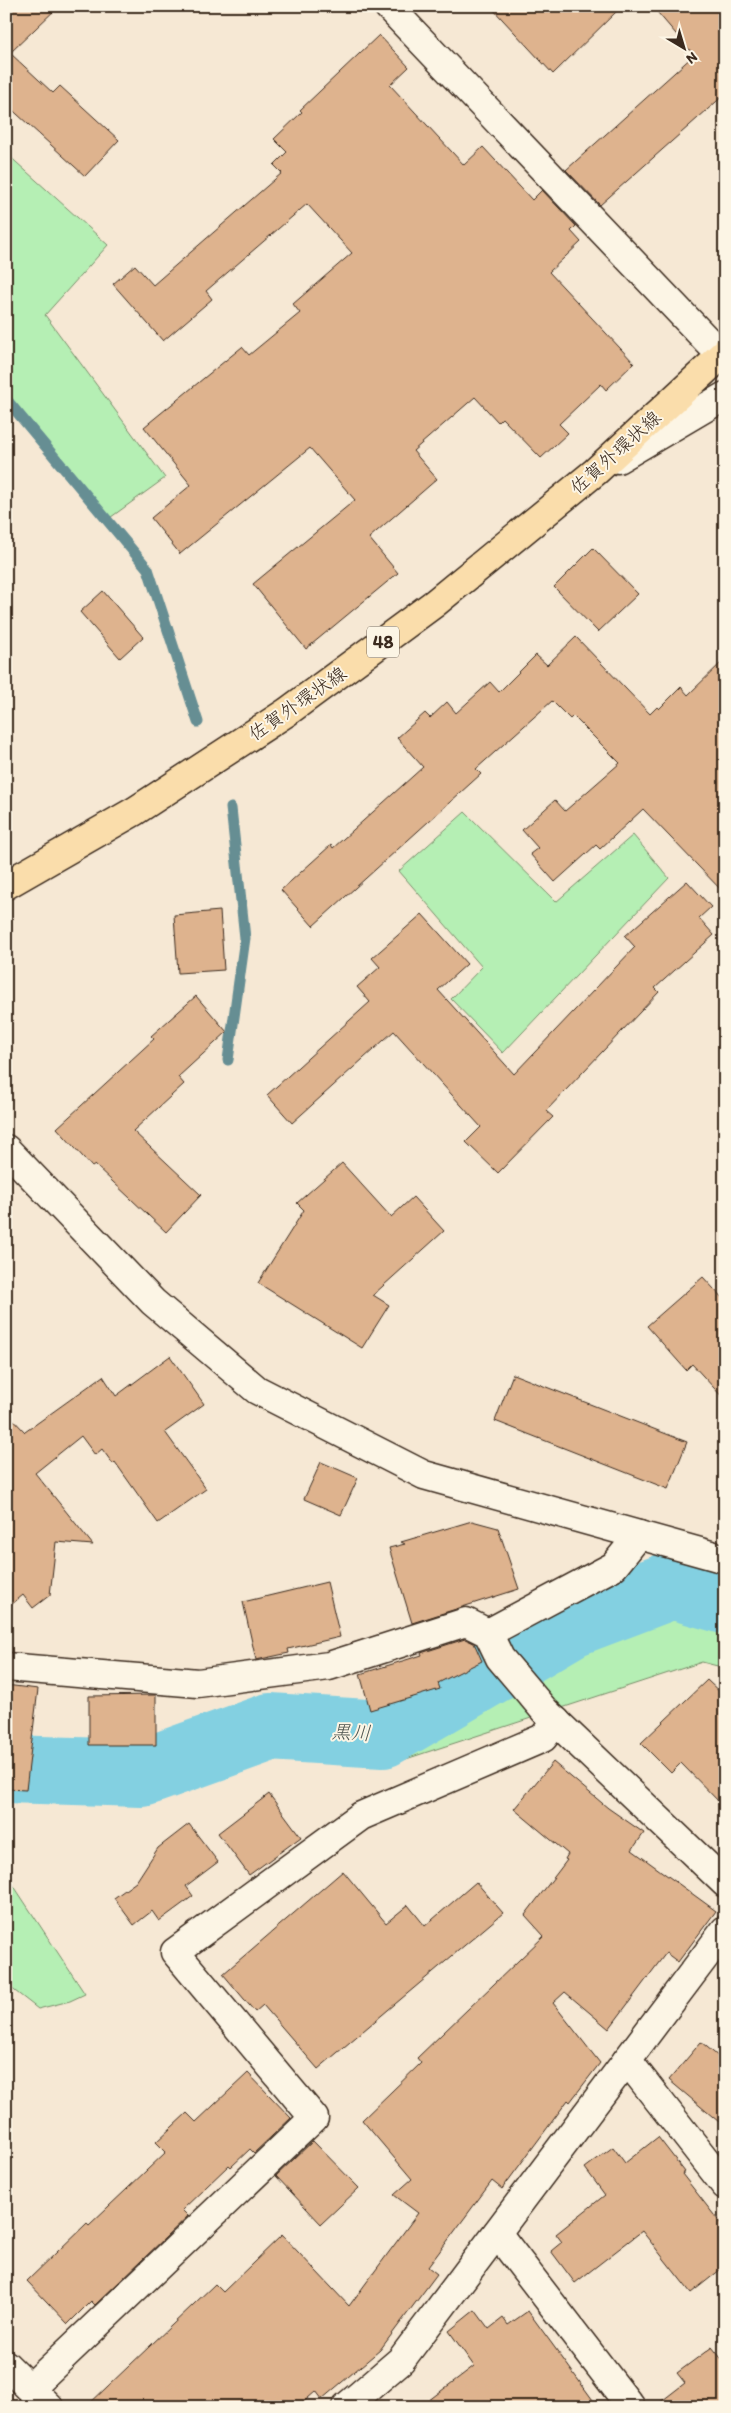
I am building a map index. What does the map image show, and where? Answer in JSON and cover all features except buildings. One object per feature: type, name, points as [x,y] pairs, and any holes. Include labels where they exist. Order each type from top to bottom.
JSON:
[{"type":"main road","name":"佐賀外環状線","points":[[6,885],[135,811],[287,712],[435,603],[595,472],[723,354]]},
{"type":"street","points":[[388,6],[723,354]]},
{"type":"street","points":[[595,472],[725,396]]},
{"type":"street","points":[[6,1149],[153,1302],[257,1390],[424,1475],[725,1559]]},
{"type":"street","points":[[488,1633],[614,1566],[638,1535]]},
{"type":"street","points":[[6,1667],[198,1683],[329,1666],[466,1622],[488,1633],[500,1658],[550,1716],[725,1883]]},
{"type":"street","points":[[49,2407],[15,2380],[314,2118],[175,1952],[361,1816],[543,1738],[550,1716]]},
{"type":"street","points":[[353,2404],[401,2360],[725,1930]]},
{"type":"street","points":[[627,2060],[725,2185]]},
{"type":"street","points":[[497,2233],[631,2407]]},
{"type":"green space","points":[[6,153],[108,245],[45,315],[165,478],[107,520],[6,399]]},
{"type":"green space","points":[[465,812],[556,902],[633,835],[669,878],[503,1053],[451,999],[482,967],[399,871]]},
{"type":"green space","points":[[676,1576],[725,1589],[725,1668],[702,1662],[403,1760],[379,1746],[390,1723],[491,1661],[552,1617]]},
{"type":"green space","points":[[6,1874],[85,1994],[70,2001],[38,2009],[6,1984]]},
{"type":"waterway","points":[[6,399],[148,569],[198,722]]},
{"type":"waterway","points":[[228,1060],[245,938],[231,808]]},
{"type":"waterway","name":"黒川","points":[[6,1769],[142,1773],[270,1727],[383,1734],[572,1623],[672,1585],[725,1600]]}]
